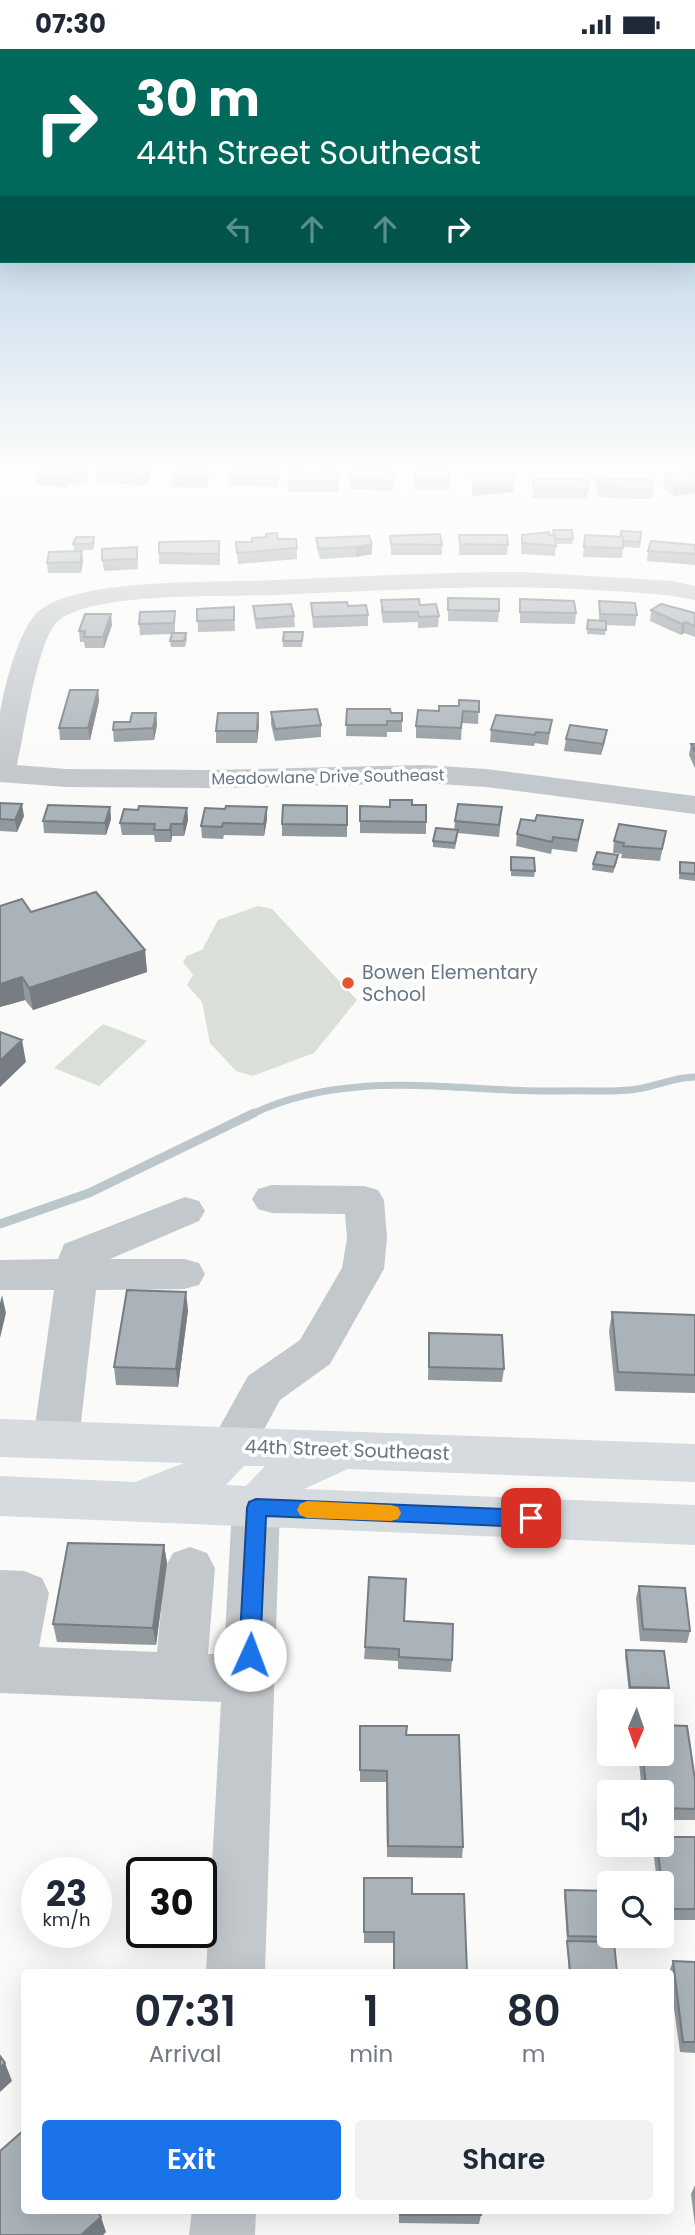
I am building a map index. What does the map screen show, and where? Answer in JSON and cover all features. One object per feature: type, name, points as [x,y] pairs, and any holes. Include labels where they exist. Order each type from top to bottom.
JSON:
[{"type":"main road","name":"44th Street Southeast","points":[[0,1438],[695,1463]]},
{"type":"main road","points":[[130,1502],[200,1479],[224,1462],[232,1446]]},
{"type":"main road","points":[[256,1508],[277,1481],[306,1462],[353,1450]]},
{"type":"main road","points":[[0,1496],[695,1525]]},
{"type":"street","name":"Meadowlane Drive Southeast","points":[[695,593],[650,586],[561,579],[452,580],[148,593],[89,599],[60,608],[44,619],[31,649],[0,773],[66,778],[214,779],[424,774],[521,782],[695,805]]},
{"type":"street","points":[[232,1446],[264,1388],[315,1352],[363,1269],[367,1238],[364,1200],[272,1199]]},
{"type":"street","points":[[56,1440],[79,1255],[185,1211]]},
{"type":"street","points":[[0,1275],[184,1274]]},
{"type":"street","points":[[235,1969],[256,1508]]},
{"type":"street","points":[[180,1677],[190,1568]]},
{"type":"street","points":[[18,1582],[4,1670],[249,1679]]},
{"type":"street","points":[[222,2235],[224,2214]]},
{"type":"shaded area","points":[[258,906],[272,909],[357,1000],[314,1053],[253,1076],[236,1071],[210,1043],[202,1002],[187,985],[193,975],[183,962],[187,956],[202,950],[218,920]]},
{"type":"shaded area","points":[[103,1024],[147,1041],[99,1086],[54,1068]]},
{"type":"building","points":[[448,598],[499,599],[499,611],[448,610]]},
{"type":"building","points":[[419,599],[420,605],[436,604],[439,616],[419,617],[418,612],[383,612],[381,600]]},
{"type":"building","points":[[520,599],[574,601],[576,613],[520,612]]},
{"type":"building","points":[[599,601],[635,603],[637,615],[600,614]]},
{"type":"building","points":[[347,602],[348,606],[366,605],[368,615],[313,617],[311,603]]},
{"type":"building","points":[[291,604],[294,616],[256,619],[253,606]]},
{"type":"building","points":[[661,604],[695,613],[695,626],[685,622],[682,624],[651,610]]},
{"type":"building","points":[[234,607],[234,620],[197,621],[197,609]]},
{"type":"building","points":[[175,611],[174,623],[139,624],[140,612]]},
{"type":"building","points":[[85,614],[111,614],[103,637],[84,637],[85,631],[79,631]]},
{"type":"building","points":[[588,620],[606,621],[606,630],[587,629]]},
{"type":"building","points":[[284,632],[303,632],[302,641],[283,641]]},
{"type":"building","points":[[172,633],[186,633],[184,641],[170,641]]},
{"type":"building","points":[[70,690],[98,690],[88,728],[59,728]]},
{"type":"building","points":[[459,700],[479,701],[479,712],[463,711],[461,728],[416,726],[418,710],[439,711],[439,706],[459,706]]},
{"type":"building","points":[[317,709],[321,725],[275,729],[271,712]]},
{"type":"building","points":[[347,709],[390,709],[391,713],[402,713],[402,721],[387,721],[387,725],[346,725]]},
{"type":"building","points":[[132,713],[156,713],[153,728],[113,730],[114,722],[130,722]]},
{"type":"building","points":[[218,713],[258,713],[257,731],[216,731]]},
{"type":"building","points":[[496,715],[552,720],[549,733],[536,732],[535,735],[491,730]]},
{"type":"building","points":[[570,725],[607,730],[603,744],[566,739]]},
{"type":"building","points":[[390,800],[412,800],[412,805],[426,805],[426,822],[360,821],[360,806],[390,807]]},
{"type":"building","points":[[0,803],[22,804],[15,820],[0,819]]},
{"type":"building","points":[[458,804],[502,807],[499,825],[455,821]]},
{"type":"building","points":[[48,805],[110,807],[105,823],[43,821]]},
{"type":"building","points":[[283,805],[347,806],[347,825],[282,824]]},
{"type":"building","points":[[139,806],[187,808],[183,824],[171,824],[170,830],[154,830],[155,824],[120,823],[124,809],[138,810]]},
{"type":"building","points":[[226,806],[267,807],[264,824],[223,823],[222,827],[201,826],[205,808],[225,809]]},
{"type":"building","points":[[537,815],[583,820],[578,840],[553,837],[552,842],[517,834],[521,819],[535,821]]},
{"type":"building","points":[[619,824],[666,831],[662,849],[623,846],[624,843],[614,841]]},
{"type":"building","points":[[436,828],[458,830],[455,843],[433,841]]},
{"type":"building","points":[[597,852],[618,855],[614,867],[593,864]]},
{"type":"building","points":[[511,857],[534,858],[535,871],[511,870]]},
{"type":"building","points":[[680,862],[695,863],[695,874],[680,873]]},
{"type":"building","points":[[96,892],[145,950],[29,988],[22,977],[0,984],[0,906],[22,899],[31,912]]},
{"type":"building","points":[[0,1032],[22,1040],[0,1061]]},
{"type":"building","points":[[127,1290],[186,1292],[176,1369],[114,1367]]},
{"type":"building","points":[[612,1312],[695,1315],[695,1375],[618,1372]]},
{"type":"building","points":[[429,1333],[502,1335],[504,1369],[429,1367]]},
{"type":"building","points":[[68,1543],[164,1545],[153,1628],[53,1624]]},
{"type":"building","points":[[369,1577],[406,1579],[404,1621],[453,1624],[452,1660],[399,1657],[399,1649],[365,1647]]},
{"type":"building","points":[[639,1586],[685,1588],[690,1631],[643,1629]]},
{"type":"building","points":[[626,1650],[664,1651],[669,1688],[630,1687]]},
{"type":"building","points":[[674,1725],[687,1726],[695,1780],[695,1809],[674,1808],[674,1780],[645,1780],[644,1766],[674,1766]]},
{"type":"building","points":[[360,1726],[407,1726],[406,1735],[459,1735],[463,1847],[388,1846],[387,1771],[360,1770]]},
{"type":"building","points":[[674,1837],[695,1837],[695,1909],[674,1909],[674,1871],[660,1871],[658,1857],[674,1857]]},
{"type":"building","points":[[364,1878],[412,1878],[412,1894],[464,1894],[467,1969],[394,1969],[394,1932],[364,1932]]},
{"type":"building","points":[[565,1890],[597,1891],[597,1937],[568,1936]]},
{"type":"building","points":[[567,1941],[597,1942],[597,1948],[615,1948],[617,1969],[570,1969]]},
{"type":"building","points":[[673,1961],[695,1962],[695,2042],[683,2042]]},
{"type":"building","points":[[21,2133],[21,2214],[99,2214],[101,2217],[81,2235],[0,2235],[0,2151]]},
{"type":"building","points":[[400,2214],[481,2215],[400,2215]]},
{"type":"waterway","points":[[250,1115],[288,1100],[365,1086],[609,1091],[637,1089],[695,1077]]},
{"type":"waterway","points":[[0,1224],[89,1193],[254,1113]]},
{"type":"slow traffic","points":[[307,1510],[391,1513]]},
{"type":"place","name":"Bowen Elementary School","points":[[348,983]]},
{"type":"route","points":[[250,1655],[256,1508],[531,1518]]}]
